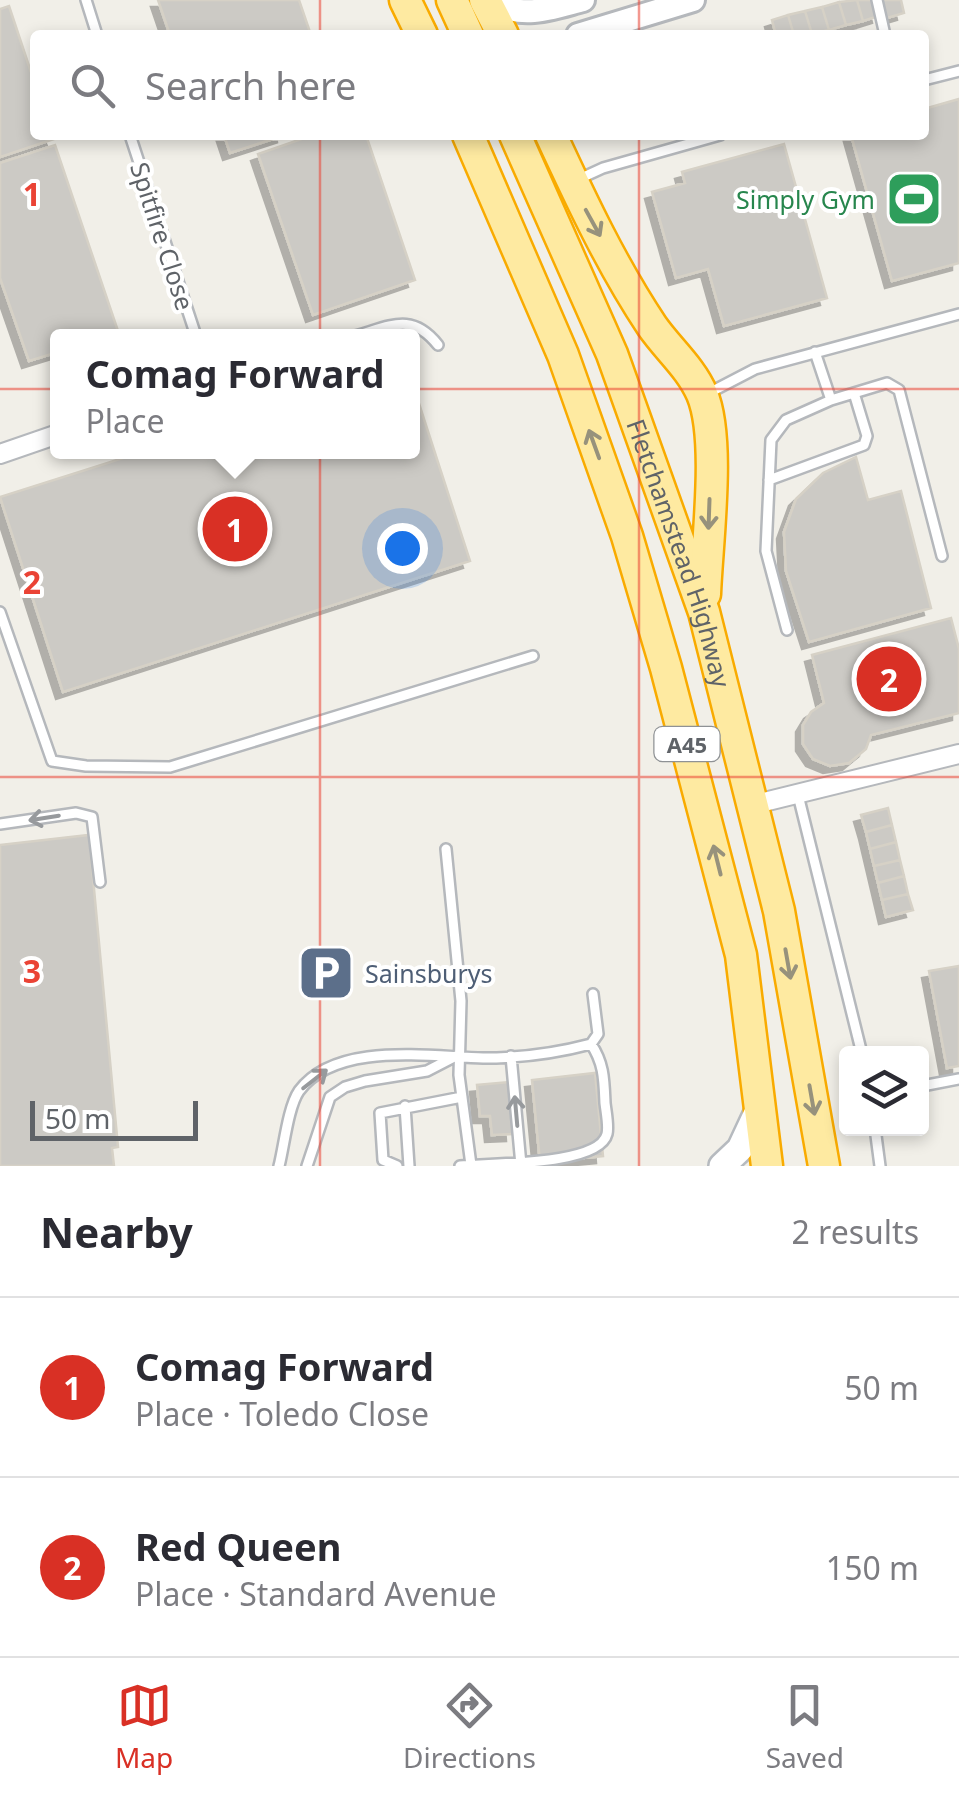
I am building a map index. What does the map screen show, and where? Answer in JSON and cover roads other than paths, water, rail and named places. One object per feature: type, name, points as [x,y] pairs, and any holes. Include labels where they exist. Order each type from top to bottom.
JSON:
[{"type":"highway","points":[[406,0],[420,30]]},
{"type":"highway","points":[[452,0],[466,30]]},
{"type":"highway","points":[[488,0],[501,30]]},
{"type":"highway","name":"Fletchamstead Highway","points":[[470,140],[563,355],[627,536],[676,702],[741,955],[767,1166]]},
{"type":"highway","name":"Fletchamstead Highway","points":[[518,140],[612,354],[704,612],[779,911],[824,1166]]},
{"type":"highway","points":[[553,140],[588,216],[653,326],[684,363],[703,396],[713,462],[704,612]]},
{"type":"main road","points":[[722,1166],[740,1148],[761,1104]]},
{"type":"street","points":[[488,0],[508,9],[533,12],[583,0]]},
{"type":"street","points":[[593,30],[680,2]]},
{"type":"street","points":[[0,454],[50,437]]},
{"type":"street","points":[[752,805],[959,754]]},
{"type":"lane","points":[[86,0],[95,30]]},
{"type":"lane","points":[[876,0],[884,30]]},
{"type":"lane","points":[[929,79],[959,71]]},
{"type":"lane","name":"Spitfire Close","points":[[132,140],[194,329]]},
{"type":"lane","points":[[572,182],[602,168],[702,140]]},
{"type":"lane","points":[[703,396],[755,369],[959,314]]},
{"type":"lane","points":[[382,329],[410,322],[425,328],[438,346]]},
{"type":"lane","points":[[815,352],[831,400]]},
{"type":"lane","points":[[787,630],[766,551],[771,440],[786,420],[831,400],[887,383],[899,390],[942,556]]},
{"type":"lane","points":[[769,480],[864,445],[866,436],[854,394]]},
{"type":"lane","points":[[0,612],[52,761],[86,766],[170,767],[532,656]]},
{"type":"lane","points":[[798,795],[860,1046]]},
{"type":"lane","points":[[0,824],[76,813],[92,817],[100,882]]},
{"type":"lane","points":[[446,849],[461,1001],[458,1055],[471,1165]]},
{"type":"lane","points":[[280,1166],[297,1094],[312,1078],[335,1065],[428,1053],[512,1056],[591,1044],[598,1034],[593,994]]},
{"type":"lane","points":[[460,1166],[521,1165],[599,1148],[607,1135],[602,1060],[591,1044]]},
{"type":"lane","points":[[307,1166],[330,1098],[344,1087],[427,1071],[458,1055]]},
{"type":"lane","points":[[512,1056],[521,1165]]},
{"type":"lane","points":[[929,1085],[959,1079]]},
{"type":"lane","points":[[397,1166],[383,1160],[380,1114],[462,1096]]},
{"type":"lane","points":[[406,1106],[408,1166]]},
{"type":"lane","points":[[876,1136],[880,1166]]},
{"type":"place","name":"Simply Gym","points":[[914,199]]},
{"type":"place","name":"Comag Forward","points":[[235,529]]},
{"type":"place","name":"Red Queen","points":[[889,679]]},
{"type":"place","name":"Sainsburys","points":[[326,973]]}]
